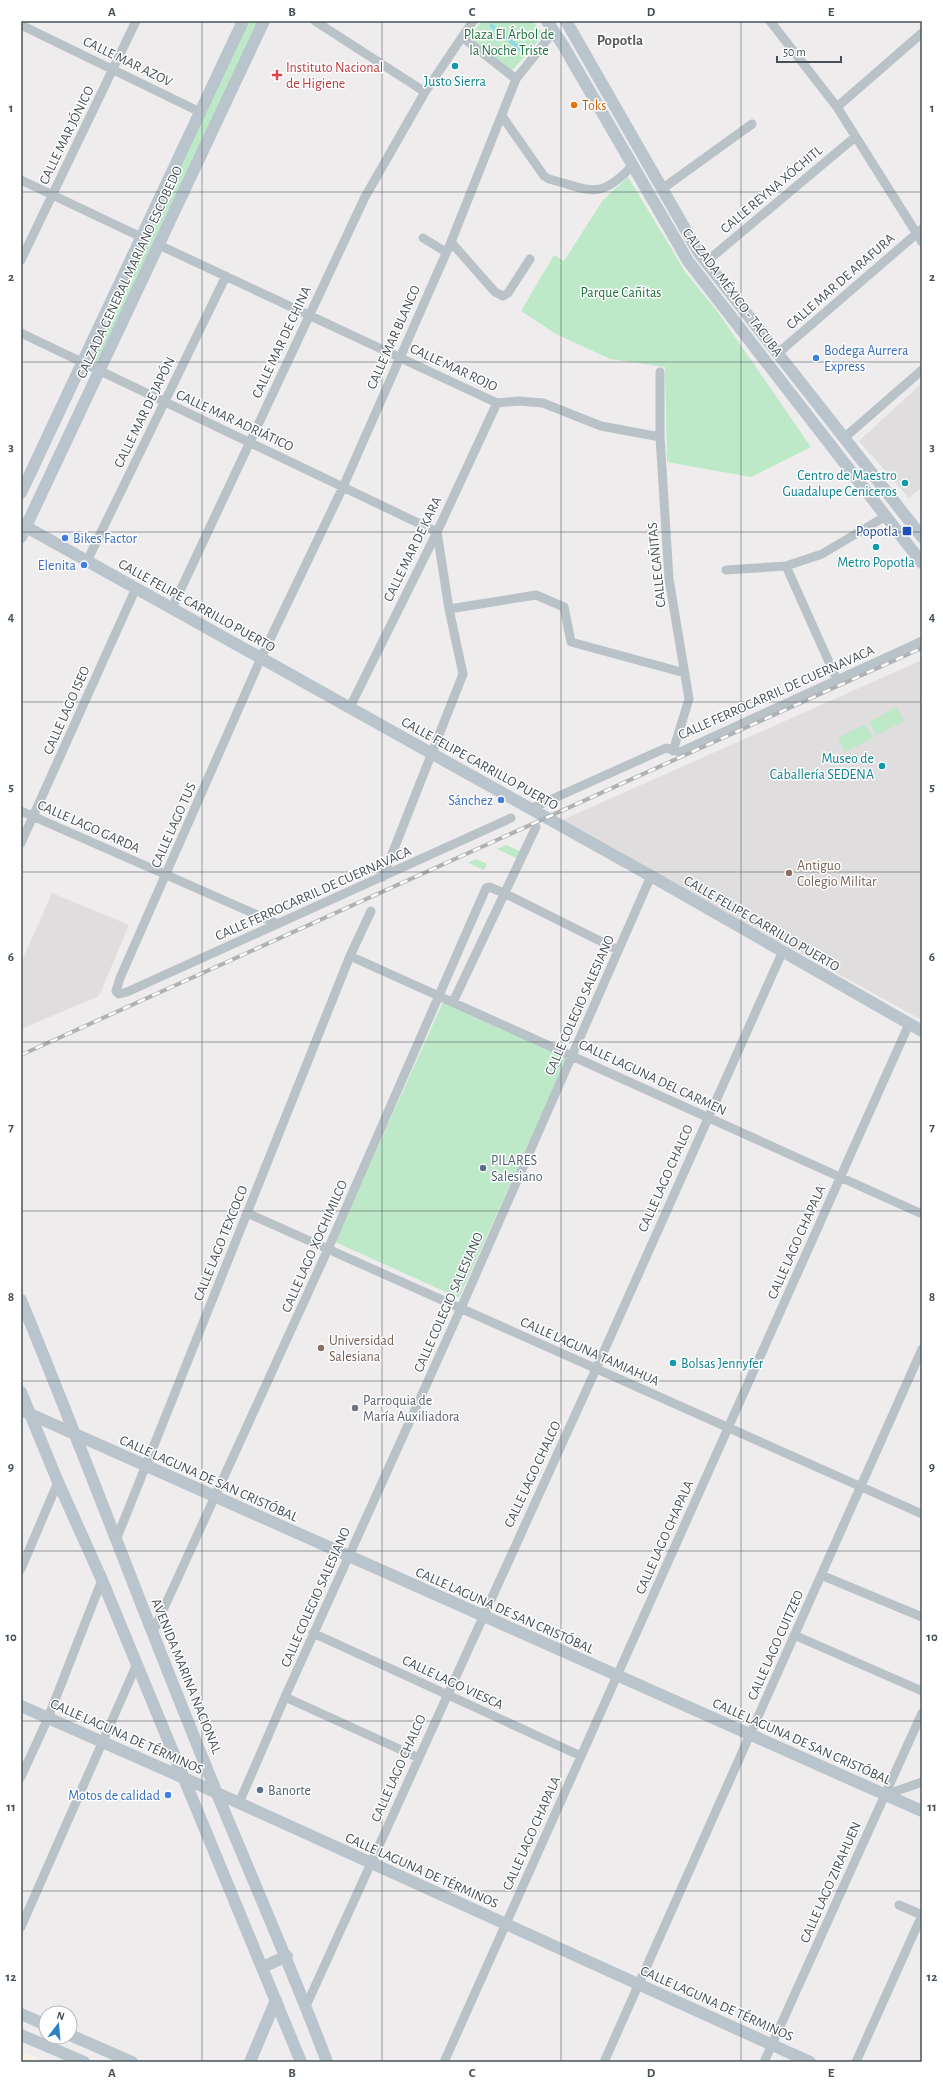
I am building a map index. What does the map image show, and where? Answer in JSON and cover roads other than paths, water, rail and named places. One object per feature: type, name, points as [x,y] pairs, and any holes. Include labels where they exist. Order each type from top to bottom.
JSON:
[{"type":"main road","name":"CALZADA GENERAL MARIANO ESCOBEDO","points":[[21,493],[243,21]]},
{"type":"main road","name":"CALZADA GENERAL MARIANO ESCOBEDO","points":[[23,529],[100,370],[264,21]]},
{"type":"main road","name":"CALZADA MÉXICO - TACUBA","points":[[547,21],[688,261],[922,563]]},
{"type":"main road","name":"CALZADA MÉXICO - TACUBA","points":[[566,21],[662,189],[706,262],[922,537]]},
{"type":"main road","name":"CALLE FELIPE CARRILLO PUERTO","points":[[23,529],[87,561],[350,707],[651,876],[782,953],[922,1031]]},
{"type":"main road","name":"AVENIDA MARINA NACIONAL","points":[[21,1300],[77,1436],[116,1540],[217,1793],[286,1956],[327,2062]]},
{"type":"main road","points":[[21,1392],[26,1413],[102,1580],[136,1666],[263,1967],[301,2062]]},
{"type":"main road","name":"CALLE LAGUNA DE SAN CRISTÓBAL","points":[[26,1413],[922,1811]]},
{"type":"main road","name":"CALLE LAGUNA DE TÉRMINOS","points":[[21,1706],[184,1778],[810,2062]]},
{"type":"main road","points":[[263,1967],[286,1956]]},
{"type":"main road","points":[[250,2062],[276,2000]]},
{"type":"main road","points":[[21,2014],[38,2021]]},
{"type":"main road","points":[[21,2035],[84,2062]]},
{"type":"main road","points":[[78,2038],[132,2062]]},
{"type":"street","name":"CALLE MAR JÓNICO","points":[[21,260],[136,21]]},
{"type":"street","points":[[315,21],[425,92]]},
{"type":"street","name":"CALLE MAR DE CHINA","points":[[172,608],[308,314],[365,197],[425,92],[473,21]]},
{"type":"street","points":[[770,21],[836,107],[854,138],[919,231],[922,242]]},
{"type":"street","name":"CALLE MAR AZOV","points":[[21,25],[200,112]]},
{"type":"street","name":"CALLE MAR BLANCO","points":[[261,658],[344,487],[446,252],[516,79],[554,31]]},
{"type":"street","points":[[836,107],[922,33]]},
{"type":"street","points":[[462,37],[516,79]]},
{"type":"street","points":[[502,116],[544,176],[549,179],[596,190],[606,188],[616,183],[632,166]]},
{"type":"street","points":[[662,189],[752,124]]},
{"type":"street","name":"CALLE REYNA XÓCHITL","points":[[706,262],[854,138]]},
{"type":"street","points":[[21,180],[141,237]]},
{"type":"street","name":"CALLE MAR DE ARAFURA","points":[[777,354],[919,231]]},
{"type":"street","points":[[423,238],[446,252]]},
{"type":"street","points":[[450,242],[495,292],[502,296],[508,293],[530,259]]},
{"type":"street","name":"CALLE MAR ROJO","points":[[159,245],[497,403],[519,401],[544,403],[601,426],[660,437]]},
{"type":"street","name":"CALLE MAR DE JAPÓN","points":[[87,561],[226,276]]},
{"type":"street","name":"CALLE MAR ADRIÁTICO","points":[[21,333],[437,532]]},
{"type":"street","points":[[844,438],[922,370]]},
{"type":"street","name":"CALLE CAÑITAS","points":[[660,372],[660,437],[669,579],[689,699],[673,751]]},
{"type":"street","name":"CALLE MAR DE KARA","points":[[350,707],[437,532],[497,403]]},
{"type":"street","points":[[726,570],[786,566],[822,554],[886,516]]},
{"type":"street","points":[[383,877],[463,674],[449,609],[437,532]]},
{"type":"street","points":[[786,566],[837,680]]},
{"type":"street","name":"CALLE LAGO ISEO","points":[[21,843],[136,588]]},
{"type":"street","points":[[449,609],[536,595],[564,607],[571,642],[685,673]]},
{"type":"street","name":"CALLE FERROCARRIL DE CUERNAVACA","points":[[530,809],[666,748],[680,752],[922,641]]},
{"type":"street","name":"CALLE LAGO TUS","points":[[127,992],[119,994],[116,991],[116,986],[166,876],[261,658]]},
{"type":"street","name":"CALLE LAGO GARDA","points":[[21,811],[278,924]]},
{"type":"street","name":"CALLE FERROCARRIL DE CUERNAVACA","points":[[127,992],[512,818]]},
{"type":"street","points":[[453,1002],[536,827]]},
{"type":"street","name":"CALLE COLEGIO SALESIANO","points":[[239,1803],[284,1697],[461,1308],[651,876]]},
{"type":"street","name":"CALLE LAGO XOCHIMILCO","points":[[153,1632],[328,1249],[486,888],[489,887],[504,893]]},
{"type":"street","points":[[504,893],[618,950]]},
{"type":"street","name":"CALLE LAGO TEXCOCO","points":[[116,1540],[350,956],[371,910]]},
{"type":"street","name":"CALLE LAGO CHALCO","points":[[306,2006],[596,1369],[782,953]]},
{"type":"street","name":"CALLE LAGUNA DEL CARMEN","points":[[350,956],[922,1214]]},
{"type":"street","name":"CALLE LAGO CHAPALA","points":[[444,2062],[910,1024]]},
{"type":"street","name":"CALLE LAGUNA TAMIAHUA","points":[[247,1213],[922,1514]]},
{"type":"street","name":"CALLE LAGO CUITZEO","points":[[604,2062],[922,1349]]},
{"type":"street","points":[[21,1569],[58,1482]]},
{"type":"street","points":[[821,1575],[922,1618]]},
{"type":"street","points":[[21,1777],[48,1718],[102,1580]]},
{"type":"street","name":"CALLE LAGO VIESCA","points":[[313,1633],[581,1756]]},
{"type":"street","points":[[794,1635],[922,1691]]},
{"type":"street","points":[[21,1927],[136,1666]]},
{"type":"street","points":[[284,1697],[419,1758]]},
{"type":"street","name":"CALLE LAGO ZIRAHUEN","points":[[764,2062],[922,1713]]},
{"type":"street","points":[[885,1795],[922,1782]]},
{"type":"street","points":[[856,2062],[922,1915],[899,1905]]},
{"type":"water","points":[[491,23],[524,49],[521,52],[489,26]]},
{"type":"railway","points":[[21,1055],[922,648]]},
{"type":"place","name":"Justo Sierra","points":[[455,66]]},
{"type":"place","name":"Instituto Nacional de Higiene","points":[[277,75]]},
{"type":"place","name":"Toks","points":[[574,105]]},
{"type":"place","name":"Bodega Aurrera Express","points":[[816,358]]},
{"type":"place","name":"Centro de Maestro Guadalupe Ceniceros","points":[[905,483]]},
{"type":"place","name":"Popotla","points":[[907,531]]},
{"type":"place","name":"Bikes Factor","points":[[65,538]]},
{"type":"place","name":"Metro Popotla","points":[[876,547]]},
{"type":"place","name":"Elenita","points":[[84,565]]},
{"type":"place","name":"Museo de Caballería SEDENA","points":[[882,766]]},
{"type":"place","name":"Sánchez","points":[[501,800]]},
{"type":"place","name":"Antiguo Colegio Militar","points":[[789,873]]},
{"type":"place","name":"PILARES Salesiano","points":[[483,1168]]},
{"type":"place","name":"Universidad Salesiana","points":[[321,1348]]},
{"type":"place","name":"Bolsas Jennyfer","points":[[673,1363]]},
{"type":"place","name":"Parroquia de María Auxiliadora","points":[[355,1408]]},
{"type":"place","name":"Banorte","points":[[260,1790]]},
{"type":"place","name":"Motos de calidad","points":[[168,1795]]},
{"type":"district","name":"Popotla","points":[[620,40]]},
{"type":"park label","name":"Plaza El Árbol de la Noche Triste","points":[[509,42]]},
{"type":"park label","name":"Parque Cañitas","points":[[621,292]]}]
